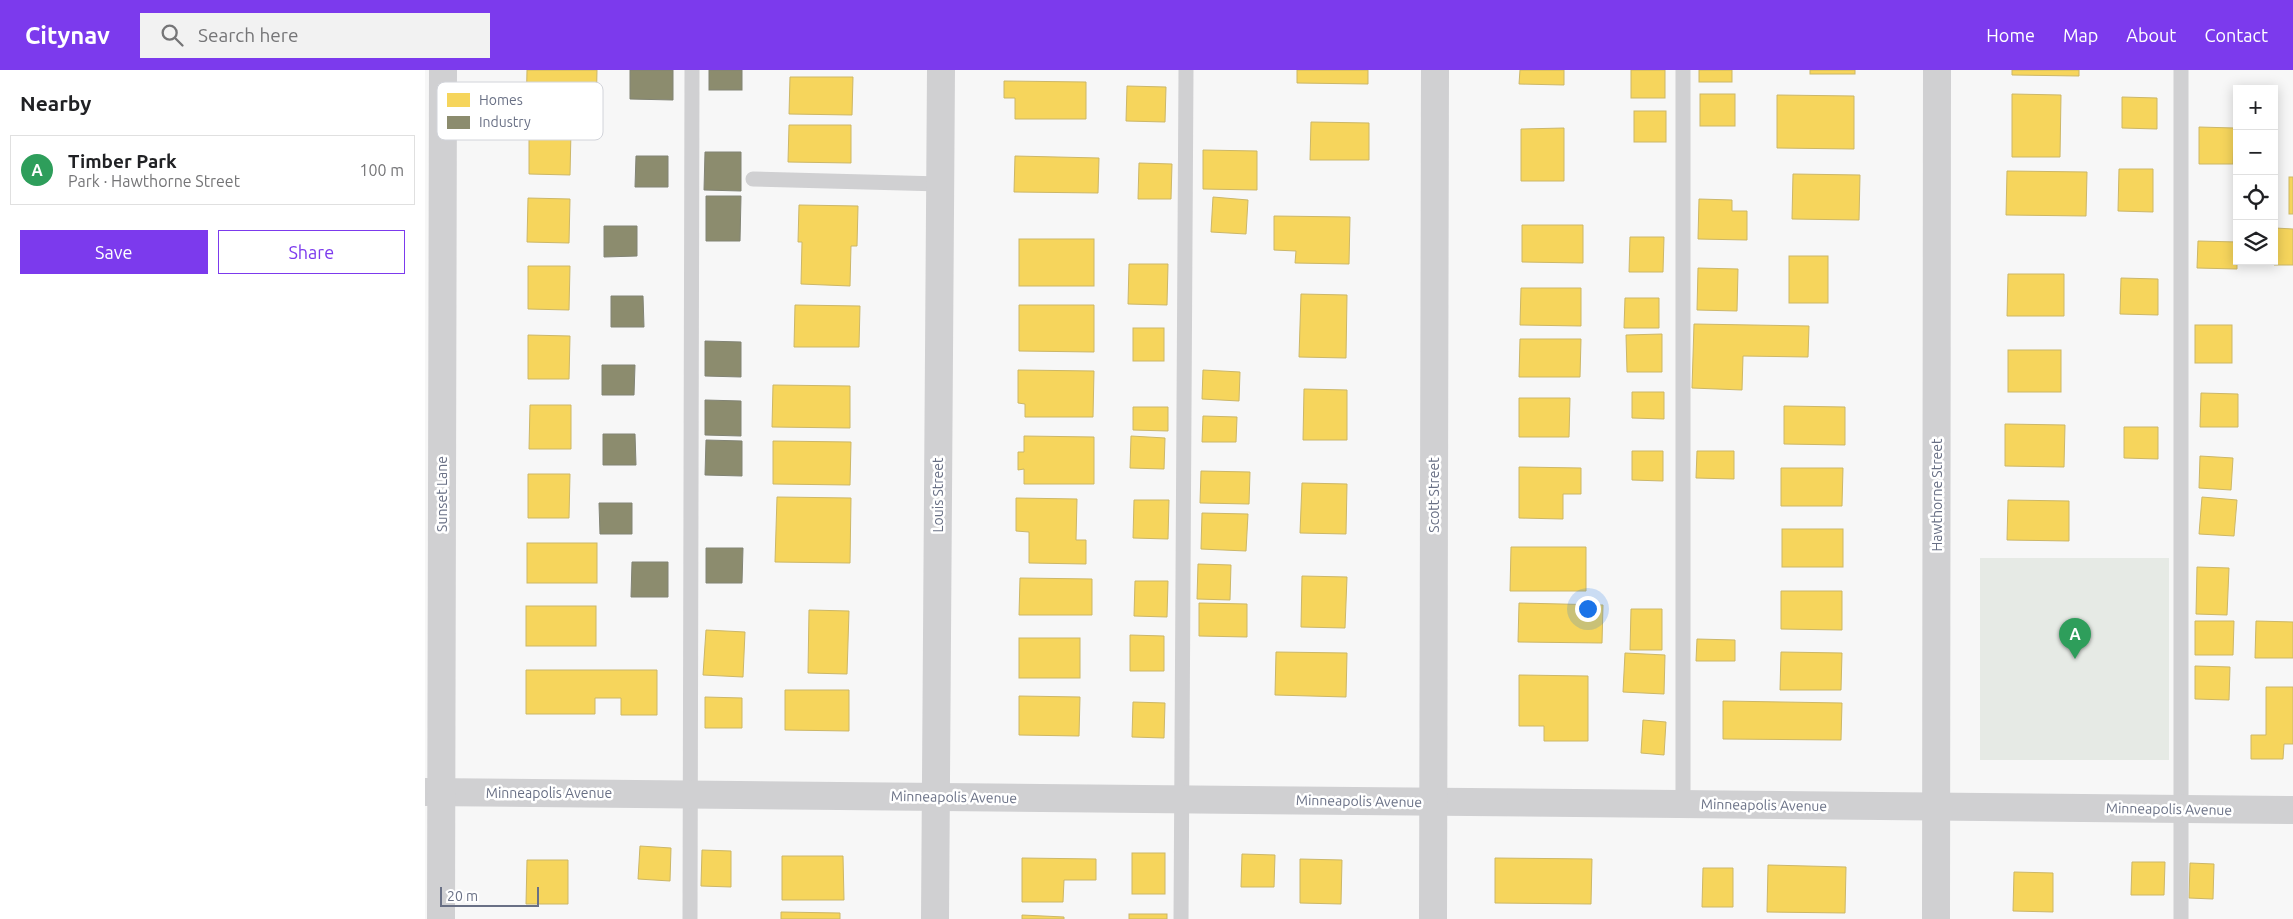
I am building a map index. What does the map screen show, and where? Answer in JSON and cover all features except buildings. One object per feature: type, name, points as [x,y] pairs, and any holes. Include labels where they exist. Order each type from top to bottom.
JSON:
[{"type":"street","name":"Louis Street","points":[[935,919],[941,70]]},
{"type":"street","name":"Scott Street","points":[[1433,919],[1435,70]]},
{"type":"street","name":"Hawthorne Street","points":[[1936,919],[1937,70]]},
{"type":"street","name":"Sunset Lane","points":[[441,919],[433,792],[442,140]]},
{"type":"street","name":"Minneapolis Avenue","points":[[433,792],[2293,810]]},
{"type":"lane","points":[[690,919],[692,794],[692,70]]},
{"type":"lane","points":[[1181,919],[1186,70]]},
{"type":"lane","points":[[1683,70],[1683,804]]},
{"type":"lane","points":[[2181,70],[2181,919]]},
{"type":"lane","points":[[753,178],[941,184]]},
{"type":"shaded area","points":[[1980,558],[2169,558],[2169,760],[1980,760]]},
{"type":"place","name":"Timber Park","points":[[2075,659]]}]
